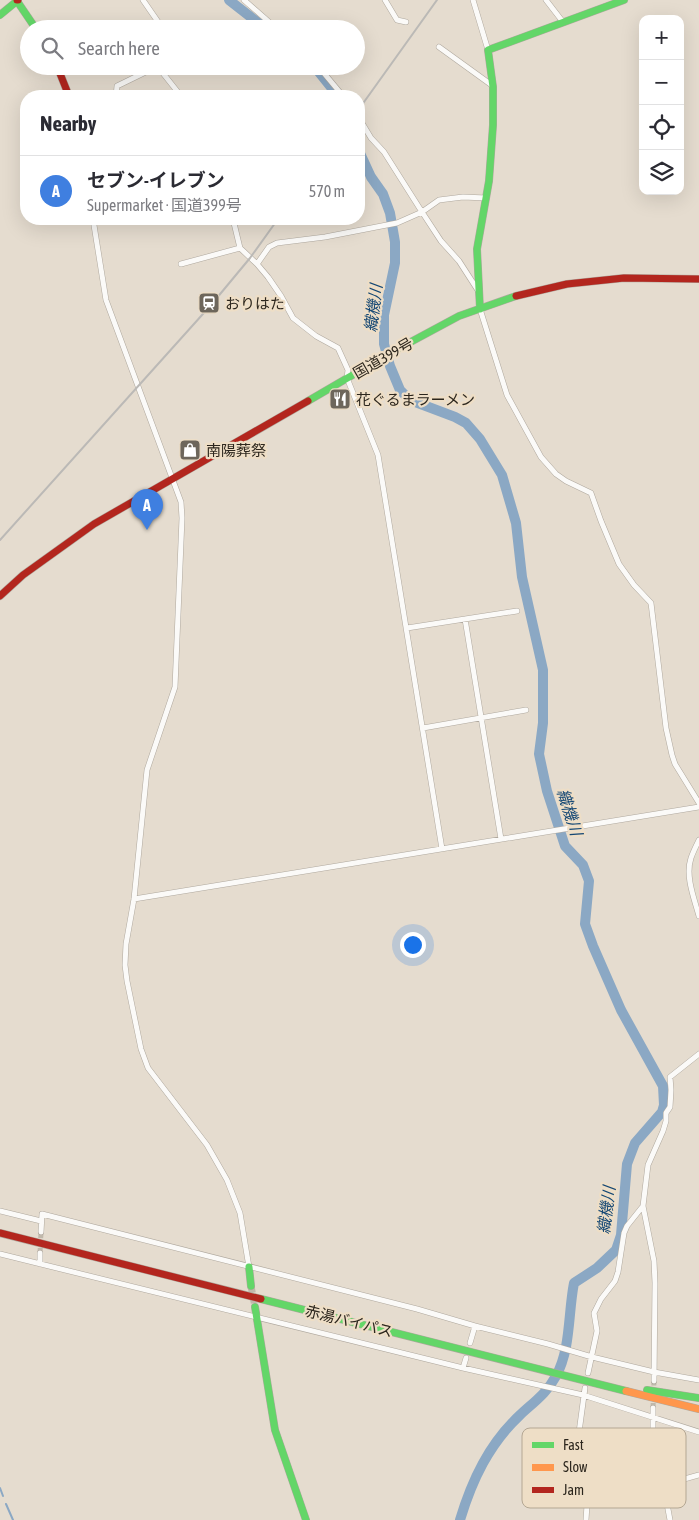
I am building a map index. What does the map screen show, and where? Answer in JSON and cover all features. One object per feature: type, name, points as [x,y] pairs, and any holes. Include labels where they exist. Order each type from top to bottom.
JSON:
[{"type":"main road","points":[[1,12],[17,0],[30,20]]},
{"type":"main road","points":[[480,309],[477,272],[478,241],[486,198],[493,121],[493,86],[488,50],[614,2],[624,0]]},
{"type":"main road","points":[[60,75],[66,90]]},
{"type":"main road","name":"国道399号","points":[[0,596],[23,575],[94,524],[439,326],[510,298],[538,290],[596,280],[624,278],[699,279]]},
{"type":"main road","name":"赤湯バイパス","points":[[0,1233],[697,1408]]},
{"type":"main road","points":[[249,1267],[251,1286]]},
{"type":"main road","points":[[255,1306],[275,1430],[306,1520]]},
{"type":"main road","points":[[597,1383],[699,1398]]},
{"type":"street","points":[[143,0],[157,20]]},
{"type":"street","points":[[244,0],[267,20]]},
{"type":"street","points":[[385,0],[398,20],[406,22]]},
{"type":"street","points":[[473,0],[488,50]]},
{"type":"street","points":[[546,0],[563,22]]},
{"type":"street","points":[[439,47],[493,86]]},
{"type":"street","points":[[117,90],[117,86],[140,75]]},
{"type":"street","points":[[165,75],[176,90]]},
{"type":"street","points":[[326,75],[338,90]]},
{"type":"street","points":[[365,128],[371,138],[384,152],[422,212],[446,247],[459,261],[480,293]]},
{"type":"street","points":[[257,264],[270,247],[277,243],[325,237],[397,223],[422,212],[439,200],[463,196],[486,198]]},
{"type":"street","points":[[94,225],[106,300],[157,433],[181,502],[182,518],[175,687],[147,770],[134,899],[127,936],[125,965],[130,1004],[140,1048],[148,1068],[207,1145],[226,1180],[240,1214],[249,1267]]},
{"type":"street","points":[[234,225],[240,248],[257,264],[281,296],[293,318],[316,336],[338,348],[348,370],[347,378],[378,455],[442,849]]},
{"type":"street","points":[[180,264],[240,248]]},
{"type":"street","points":[[480,309],[507,395],[542,457],[556,474],[591,493],[600,521],[619,564],[634,585],[651,603],[664,713],[672,755],[675,764],[699,803]]},
{"type":"street","points":[[406,628],[517,611]]},
{"type":"street","points":[[465,619],[501,839]]},
{"type":"street","points":[[423,728],[526,710]]},
{"type":"street","points":[[134,899],[699,807]]},
{"type":"street","points":[[699,840],[690,859],[689,872],[699,916]]},
{"type":"street","points":[[654,1381],[654,1262],[642,1206],[648,1165],[664,1130],[666,1113],[670,1107],[670,1077],[699,1054]]},
{"type":"street","points":[[588,1374],[597,1331],[594,1313],[618,1272],[624,1233],[627,1226],[642,1206]]},
{"type":"street","points":[[0,1211],[41,1221]]},
{"type":"street","points":[[41,1232],[42,1214],[417,1309],[592,1357],[654,1372],[699,1380]]},
{"type":"street","points":[[40,1253],[40,1264]]},
{"type":"street","points":[[0,1254],[464,1368],[583,1395],[686,1428]]},
{"type":"street","points":[[470,1343],[475,1326]]},
{"type":"street","points":[[464,1368],[466,1358]]},
{"type":"street","points":[[579,1428],[584,1388]]},
{"type":"street","points":[[653,1408],[653,1428]]},
{"type":"street","points":[[686,1428],[699,1432]]},
{"type":"street","points":[[686,1479],[699,1475]]},
{"type":"waterway","name":"織機川","points":[[229,0],[255,20]]},
{"type":"waterway","name":"織機川","points":[[321,75],[333,90]]},
{"type":"waterway","name":"織機川","points":[[365,164],[371,177],[383,194],[390,213],[395,242],[395,263],[384,315],[384,344],[390,366],[400,390],[410,400],[466,423],[480,439],[502,475],[516,523],[522,577],[543,670],[543,723],[539,754],[547,791],[565,846],[583,865],[589,881],[585,924],[593,946],[621,1010],[663,1086],[664,1105],[662,1112],[635,1143],[627,1164],[621,1235],[616,1250],[597,1268],[574,1283],[567,1343],[556,1376],[544,1392],[499,1438],[476,1477],[460,1520]]},
{"type":"waterway","points":[[0,1488],[3,1496]]},
{"type":"waterway","points":[[6,1504],[13,1520]]},
{"type":"tunnel","points":[[40,1253],[41,1232]]},
{"type":"tunnel","points":[[251,1286],[255,1307]]},
{"type":"tunnel","points":[[653,1408],[654,1381]]},
{"type":"railway","points":[[365,101],[437,0]]},
{"type":"railway","points":[[0,540],[211,305],[250,258],[274,225]]},
{"type":"traffic: fast","points":[[480,309],[477,249],[489,181],[493,125],[493,87],[488,50],[624,0]]},
{"type":"traffic: fast","points":[[0,15],[17,1],[30,20]]},
{"type":"traffic: fast","points":[[308,401],[459,316],[516,296]]},
{"type":"traffic: fast","points":[[249,1267],[251,1286]]},
{"type":"traffic: fast","points":[[261,1299],[626,1391]]},
{"type":"traffic: fast","points":[[255,1307],[275,1430],[306,1520]]},
{"type":"traffic: fast","points":[[647,1390],[699,1398]]},
{"type":"traffic: slow","points":[[626,1391],[699,1409]]},
{"type":"traffic: jam","points":[[61,75],[67,90]]},
{"type":"traffic: jam","points":[[516,296],[567,284],[624,278],[699,279]]},
{"type":"traffic: jam","points":[[0,596],[23,575],[94,524],[308,401]]},
{"type":"traffic: jam","points":[[0,1233],[261,1299]]},
{"type":"place","name":"おりはた","points":[[209,303]]},
{"type":"place","name":"花ぐるまラーメン","points":[[340,399]]},
{"type":"place","name":"南陽葬祭","points":[[190,450]]},
{"type":"place","name":"セブン-イレブン","points":[[147,530]]}]
